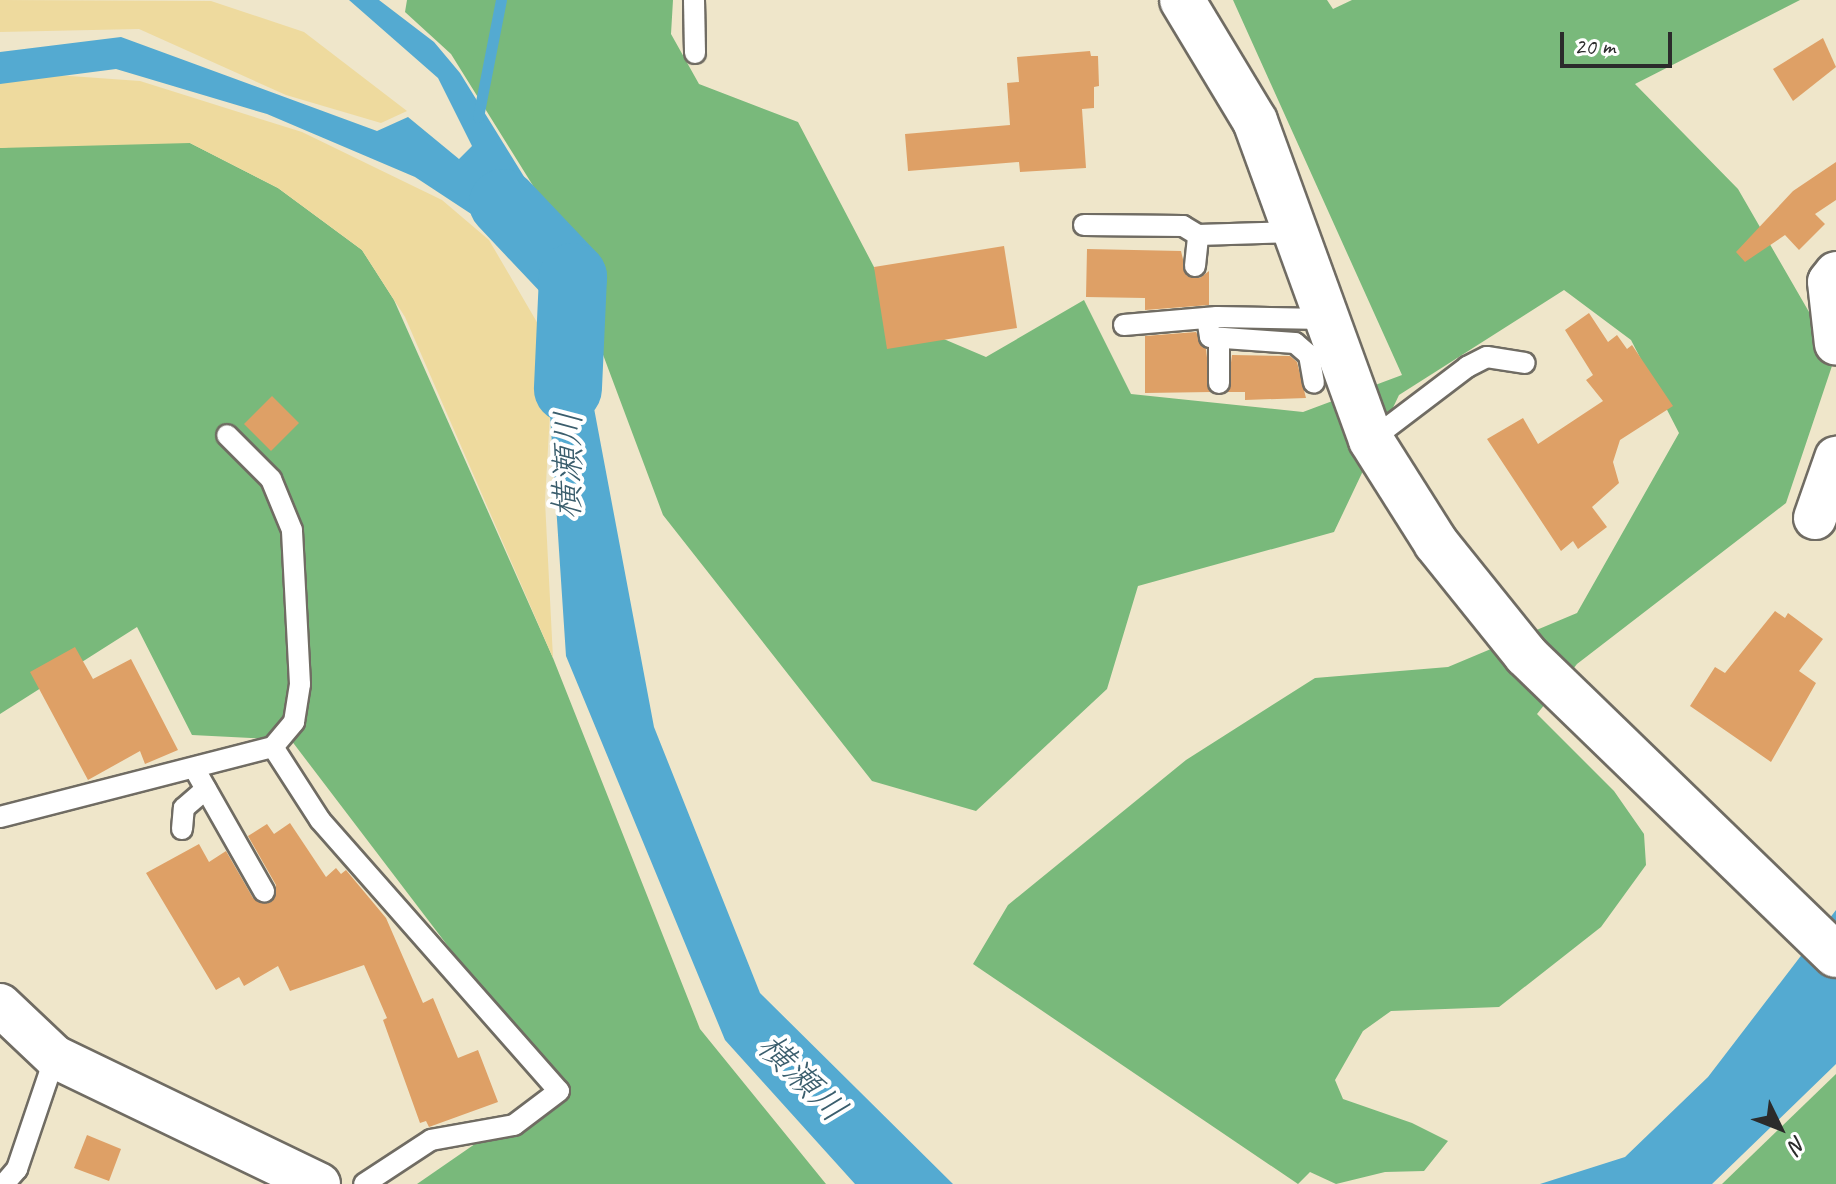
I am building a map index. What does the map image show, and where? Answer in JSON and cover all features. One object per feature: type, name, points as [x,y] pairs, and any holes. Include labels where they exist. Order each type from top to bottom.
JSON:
[{"type":"street","points":[[1182,0],[1255,121],[1323,319],[1371,440],[1472,594],[1526,655],[1836,955]]},
{"type":"street","points":[[1836,273],[1829,282],[1836,344]]},
{"type":"street","points":[[1815,518],[1836,458]]},
{"type":"street","points":[[0,1005],[55,1057],[319,1184]]},
{"type":"lane","points":[[694,0],[695,53]]},
{"type":"lane","points":[[1084,225],[1183,226],[1198,235],[1294,232]]},
{"type":"lane","points":[[1195,266],[1198,235]]},
{"type":"lane","points":[[1124,325],[1207,318],[1323,319]]},
{"type":"lane","points":[[1207,318],[1210,337],[1288,339],[1309,355],[1314,383]]},
{"type":"lane","points":[[1219,338],[1219,383]]},
{"type":"lane","points":[[1371,440],[1467,367],[1487,357],[1525,363]]},
{"type":"lane","points":[[0,817],[273,747],[294,722],[300,684],[292,530],[271,479],[227,435]]},
{"type":"lane","points":[[273,747],[320,820],[559,1091],[514,1125],[431,1140],[364,1184]]},
{"type":"lane","points":[[194,768],[264,891]]},
{"type":"lane","points":[[182,829],[184,808],[206,789]]},
{"type":"lane","points":[[4,1184],[17,1169],[55,1057]]},
{"type":"green space","points":[[407,0],[673,0],[671,34],[699,84],[798,122],[874,267],[892,317],[986,357],[1084,300],[1131,394],[1303,412],[1402,375],[1233,0],[1327,0],[1333,9],[1352,0],[1800,0],[1635,84],[1738,189],[1835,357],[1786,503],[1577,664],[1537,714],[1614,791],[1644,834],[1646,865],[1601,927],[1499,1007],[1391,1011],[1363,1031],[1335,1080],[1343,1099],[1412,1123],[1448,1141],[1424,1171],[1385,1172],[1336,1184],[1310,1172],[1298,1184],[973,964],[1008,905],[1186,760],[1315,678],[1448,667],[1577,613],[1679,433],[1631,340],[1564,290],[1399,395],[1334,532],[1138,586],[1107,689],[976,811],[872,781],[663,515],[550,213],[451,54],[405,12]]},
{"type":"green space","points":[[43,143],[190,143],[278,188],[362,250],[394,300],[553,658],[700,1029],[826,1184],[417,1184],[556,1088],[291,740],[192,735],[137,627],[0,714],[0,148]]},
{"type":"green space","points":[[1836,1074],[1836,1184],[1722,1184]]},
{"type":"sand","points":[[0,0],[211,1],[304,32],[407,111],[381,123],[286,95],[139,29],[0,32]]},
{"type":"sand","points":[[0,71],[140,81],[302,132],[442,200],[489,240],[538,324],[551,396],[545,501],[553,658],[405,317],[362,250],[278,188],[190,143],[0,148]]},
{"type":"water","points":[[349,0],[379,0],[434,42],[460,73],[531,188],[565,254],[654,727],[760,993],[953,1184],[855,1184],[725,1040],[566,656],[542,293],[526,250],[415,177],[267,114],[116,69],[0,84],[0,52],[121,37],[377,131],[408,117],[459,159],[472,146],[438,78]]},
{"type":"water","points":[[1836,910],[1836,1064],[1712,1184],[1540,1184],[1625,1157],[1708,1077]]},
{"type":"building","points":[[1823,38],[1836,67],[1793,101],[1773,69]]},
{"type":"building","points":[[1090,51],[1091,56],[1098,56],[1099,86],[1094,87],[1094,108],[1082,109],[1086,168],[1020,172],[1019,162],[908,171],[905,134],[1010,125],[1007,83],[1019,82],[1017,57]]},
{"type":"building","points":[[1836,162],[1836,200],[1815,214],[1825,224],[1799,250],[1785,235],[1745,262],[1736,252],[1793,191]]},
{"type":"building","points":[[1004,246],[1017,328],[887,349],[874,267]]},
{"type":"building","points":[[1087,249],[1181,251],[1187,276],[1200,278],[1209,271],[1209,305],[1145,310],[1145,298],[1086,297]]},
{"type":"building","points":[[1589,313],[1608,342],[1617,335],[1627,349],[1632,345],[1673,406],[1620,440],[1613,462],[1619,483],[1592,507],[1607,527],[1578,549],[1573,541],[1561,551],[1487,439],[1523,418],[1538,444],[1603,401],[1586,380],[1593,375],[1565,330]]},
{"type":"building","points":[[1196,332],[1206,349],[1211,392],[1145,393],[1145,336]]},
{"type":"building","points":[[1232,355],[1290,356],[1297,362],[1306,398],[1245,400],[1245,392],[1227,392]]},
{"type":"building","points":[[272,396],[299,423],[271,451],[244,424]]},
{"type":"building","points":[[1775,611],[1785,618],[1788,613],[1823,639],[1799,671],[1816,683],[1771,762],[1690,706],[1715,667],[1725,673]]},
{"type":"building","points":[[75,647],[93,679],[131,659],[178,750],[145,764],[140,751],[88,780],[30,672]]},
{"type":"building","points":[[290,823],[326,877],[336,868],[341,874],[346,870],[386,918],[423,1003],[433,998],[458,1058],[478,1050],[498,1102],[429,1127],[426,1121],[420,1123],[383,1020],[387,1018],[364,965],[290,991],[278,966],[244,986],[239,977],[216,990],[146,873],[199,844],[209,862],[226,851],[253,898],[270,903],[276,885],[248,836],[267,824],[274,834]]},
{"type":"building","points":[[87,1135],[121,1149],[109,1181],[74,1168]]},
{"type":"waterway","points":[[478,117],[501,0]]},
{"type":"waterway","name":"横瀬川","points":[[503,203],[573,277],[568,389]]}]
